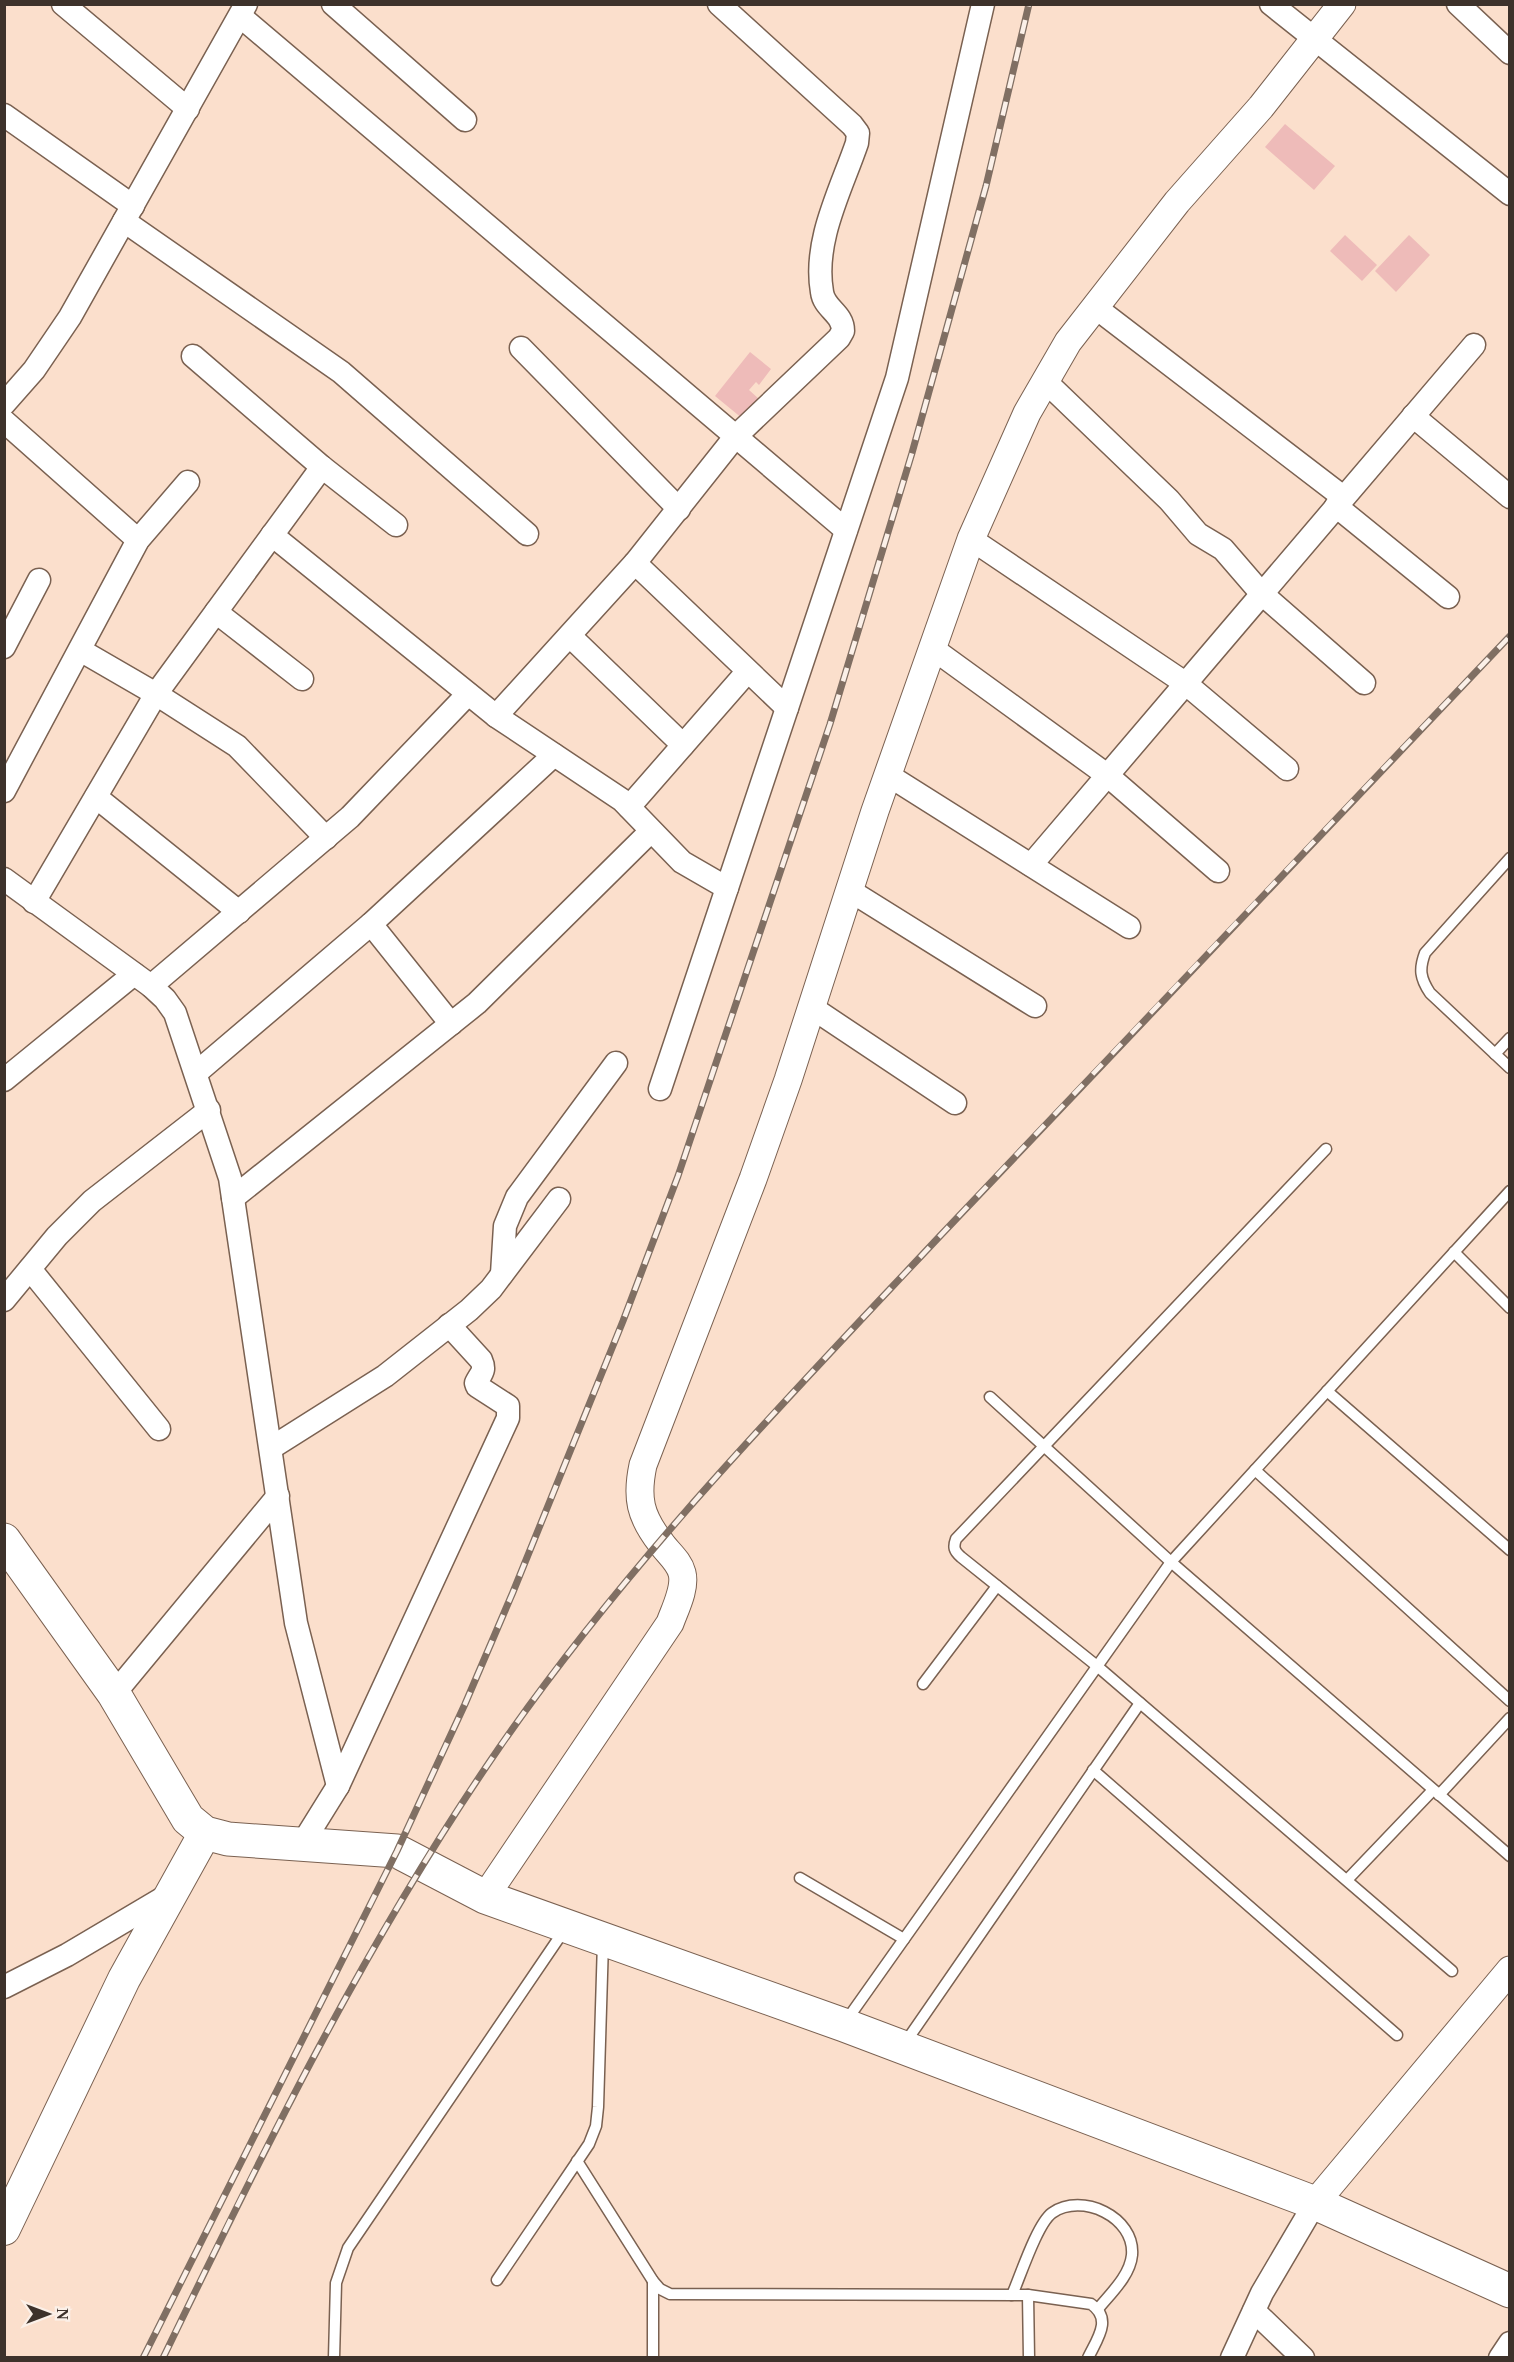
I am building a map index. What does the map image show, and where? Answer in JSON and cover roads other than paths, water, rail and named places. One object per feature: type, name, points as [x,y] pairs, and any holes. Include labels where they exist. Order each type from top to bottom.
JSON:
[{"type":"main road","points":[[4,1540],[114,1694],[189,1819],[205,1833],[228,1839],[397,1851],[485,1898],[902,2046],[1315,2203],[1509,2291]]},
{"type":"main road","points":[[4,2229],[124,1979],[205,1833]]},
{"type":"street","points":[[63,4],[188,109]]},
{"type":"street","points":[[333,4],[465,120]]},
{"type":"street","points":[[496,716],[635,564],[735,437],[839,338],[843,331],[840,316],[822,296],[819,264],[822,243],[857,143],[858,134],[852,125],[719,4]]},
{"type":"street","points":[[660,1089],[897,378],[983,4]]},
{"type":"street","points":[[1271,4],[1509,194]]},
{"type":"street","points":[[485,1898],[670,1623],[681,1592],[683,1575],[640,1508],[639,1483],[643,1465],[753,1179],[888,775],[971,539],[1027,413],[1068,342],[1177,202],[1260,107],[1342,4]]},
{"type":"street","points":[[1458,4],[1505,40]]},
{"type":"street","points":[[4,404],[34,370],[70,317],[242,9],[735,437],[846,530]]},
{"type":"street","points":[[4,115],[129,214],[341,372],[527,534]]},
{"type":"street","points":[[1095,307],[1340,502],[1448,597]]},
{"type":"street","points":[[1031,865],[1474,345]]},
{"type":"street","points":[[521,348],[679,509]]},
{"type":"street","points":[[193,356],[322,467],[396,525]]},
{"type":"street","points":[[1045,381],[1169,500],[1198,534],[1223,549],[1262,593],[1364,682]]},
{"type":"street","points":[[1413,416],[1509,496]]},
{"type":"street","points":[[4,421],[138,540]]},
{"type":"street","points":[[34,902],[156,694],[322,467]]},
{"type":"street","points":[[4,791],[138,540],[188,482]]},
{"type":"street","points":[[272,535],[496,716],[629,807],[687,866],[727,888]]},
{"type":"street","points":[[971,539],[1185,683],[1287,769]]},
{"type":"street","points":[[635,564],[787,708]]},
{"type":"street","points":[[4,647],[39,580]]},
{"type":"street","points":[[216,612],[302,679]]},
{"type":"street","points":[[570,636],[683,745]]},
{"type":"street","points":[[932,648],[1107,775],[1218,871]]},
{"type":"street","points":[[80,650],[156,694],[237,746],[326,838]]},
{"type":"street","points":[[629,807],[747,672]]},
{"type":"street","points":[[4,1080],[239,912],[326,838],[378,789],[468,694]]},
{"type":"street","points":[[196,1073],[371,924],[554,755]]},
{"type":"street","points":[[888,775],[1129,927]]},
{"type":"street","points":[[96,797],[239,912]]},
{"type":"street","points":[[233,1198],[484,996],[651,831]]},
{"type":"street","points":[[4,879],[142,980],[165,999],[175,1013],[227,1162],[299,1638],[338,1786]]},
{"type":"street","points":[[849,890],[1035,1006]]},
{"type":"street","points":[[371,924],[451,1024]]},
{"type":"street","points":[[811,1007],[955,1102]]},
{"type":"street","points":[[502,1274],[506,1226],[517,1197],[616,1063]]},
{"type":"street","points":[[4,1300],[57,1236],[92,1201],[208,1110]]},
{"type":"street","points":[[271,1448],[385,1376],[481,1298],[559,1199]]},
{"type":"street","points":[[30,1269],[159,1429]]},
{"type":"street","points":[[302,1844],[338,1786],[510,1413],[504,1401],[477,1386],[476,1383],[484,1366],[449,1325]]},
{"type":"street","points":[[114,1694],[278,1496]]},
{"type":"street","points":[[4,1988],[67,1955],[172,1893]]},
{"type":"street","points":[[1232,2358],[1262,2293],[1315,2203],[1509,1970]]},
{"type":"street","points":[[1254,2312],[1303,2358]]},
{"type":"street","points":[[1500,2358],[1509,2343]]},
{"type":"lane","points":[[1509,858],[1425,953],[1420,967],[1422,981],[1430,993],[1509,1068]]},
{"type":"lane","points":[[1495,1054],[1509,1038]]},
{"type":"lane","points":[[1326,1149],[956,1539],[954,1545],[956,1552],[1097,1666],[1452,1971]]},
{"type":"lane","points":[[844,2025],[1171,1562],[1509,1191]]},
{"type":"lane","points":[[1454,1252],[1509,1308]]},
{"type":"lane","points":[[1327,1391],[1509,1550]]},
{"type":"lane","points":[[990,1397],[1171,1562],[1509,1856]]},
{"type":"lane","points":[[1255,1470],[1509,1701]]},
{"type":"lane","points":[[923,1684],[997,1586]]},
{"type":"lane","points":[[902,2046],[1140,1703]]},
{"type":"lane","points":[[1347,1880],[1509,1718]]},
{"type":"lane","points":[[1094,1770],[1397,2035]]},
{"type":"lane","points":[[800,1878],[904,1940]]},
{"type":"lane","points":[[334,2358],[336,2283],[348,2248],[567,1926]]},
{"type":"lane","points":[[497,2280],[589,2144],[596,2126],[603,1939]]},
{"type":"lane","points":[[578,2161],[653,2281],[660,2289],[670,2294],[1028,2295],[1090,2304],[1098,2309],[1102,2319],[1102,2329],[1088,2358]]},
{"type":"lane","points":[[1012,2295],[1041,2228],[1051,2214],[1068,2206],[1092,2206],[1113,2217],[1130,2237],[1132,2256],[1125,2275],[1098,2309]]},
{"type":"lane","points":[[653,2281],[653,2358]]},
{"type":"lane","points":[[1028,2295],[1029,2358]]},
{"type":"railway","points":[[143,2358],[397,1851],[465,1704],[623,1321],[678,1176],[830,724],[912,453],[986,186],[1029,4]]},
{"type":"railway","points":[[163,2358],[319,2046],[405,1894],[499,1748],[600,1613],[709,1485],[823,1360],[1510,636]]}]
